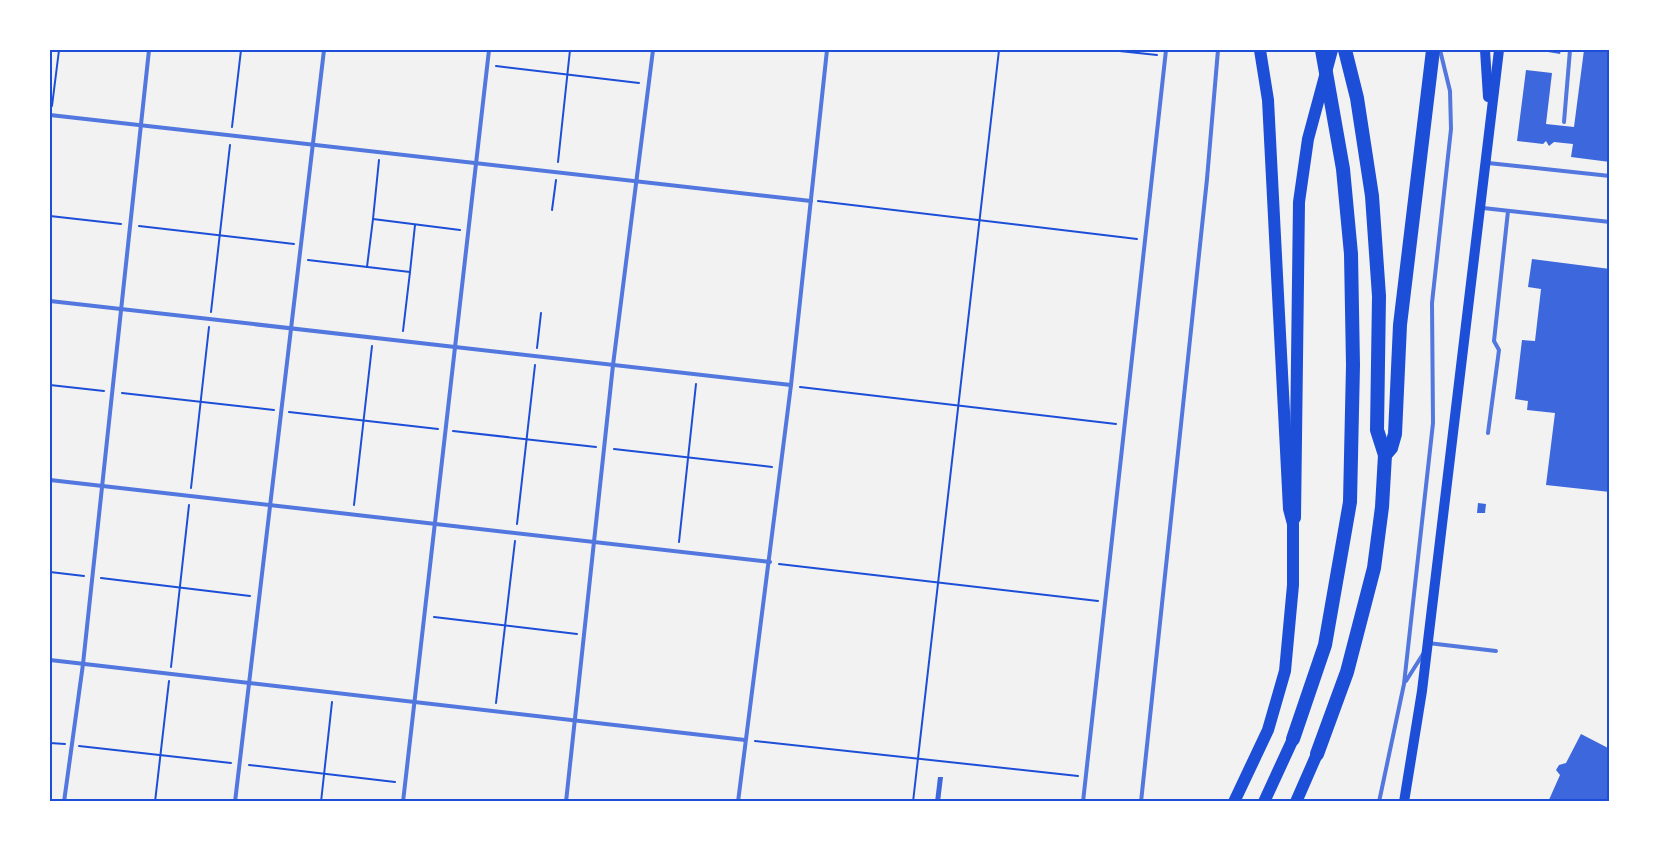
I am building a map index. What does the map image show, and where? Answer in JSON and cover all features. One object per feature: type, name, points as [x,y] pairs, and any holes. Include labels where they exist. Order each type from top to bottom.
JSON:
[{"type":"highway","points":[[1260,50],[1268,100],[1288,508],[1293,524]]},
{"type":"highway","points":[[1264,801],[1293,739],[1325,645],[1350,502],[1353,376],[1351,255],[1343,170],[1322,50]]},
{"type":"highway","points":[[1234,801],[1257,757],[1282,688],[1293,585],[1293,524],[1297,509],[1297,236],[1304,162],[1313,117],[1332,50]]},
{"type":"highway","points":[[1296,801],[1317,754],[1347,672],[1374,568],[1382,507],[1385,455],[1377,430],[1379,296],[1372,196],[1357,98],[1345,50]]},
{"type":"highway","points":[[1385,455],[1394,440],[1400,325],[1433,50]]},
{"type":"main road","points":[[1485,50],[1489,118]]},
{"type":"main road","points":[[1404,801],[1427,645],[1499,50]]},
{"type":"lane","points":[[64,801],[83,664],[149,50]]},
{"type":"lane","points":[[235,801],[324,50]]},
{"type":"lane","points":[[402,801],[489,50]]},
{"type":"lane","points":[[566,801],[613,365],[638,181],[652,50]]},
{"type":"lane","points":[[738,801],[791,386],[827,50]]},
{"type":"lane","points":[[1083,801],[1107,602],[1166,50]]},
{"type":"lane","points":[[1141,801],[1207,179],[1218,50]]},
{"type":"lane","points":[[1379,801],[1404,684],[1433,423],[1431,303],[1451,129],[1450,91],[1440,50]]},
{"type":"lane","points":[[1564,122],[1570,50]]},
{"type":"lane","points":[[50,115],[811,201]]},
{"type":"lane","points":[[1484,163],[1610,176]]},
{"type":"lane","points":[[1479,207],[1610,222]]},
{"type":"lane","points":[[1488,433],[1498,350],[1494,341],[1508,211]]},
{"type":"lane","points":[[50,301],[791,386]]},
{"type":"lane","points":[[50,480],[770,562]]},
{"type":"lane","points":[[1404,684],[1427,645],[1496,651]]},
{"type":"lane","points":[[50,660],[745,740]]},
{"type":"path","points":[[50,115],[59,50]]},
{"type":"path","points":[[155,801],[241,50]]},
{"type":"path","points":[[552,210],[570,50]]},
{"type":"path","points":[[913,801],[999,50]]},
{"type":"path","points":[[1110,50],[1166,56]]},
{"type":"path","points":[[487,65],[649,84]]},
{"type":"path","points":[[368,267],[380,152]]},
{"type":"path","points":[[811,201],[1146,240]]},
{"type":"path","points":[[50,216],[301,244]]},
{"type":"path","points":[[373,219],[469,232]]},
{"type":"path","points":[[402,341],[416,225]]},
{"type":"path","points":[[299,259],[410,272]]},
{"type":"path","points":[[495,711],[541,313]]},
{"type":"path","points":[[353,515],[372,338]]},
{"type":"path","points":[[678,552],[697,375]]},
{"type":"path","points":[[50,385],[781,468]]},
{"type":"path","points":[[791,386],[1126,425]]},
{"type":"path","points":[[770,562],[937,584],[1107,602]]},
{"type":"path","points":[[50,572],[259,597]]},
{"type":"path","points":[[424,616],[583,635]]},
{"type":"path","points":[[321,801],[333,693]]},
{"type":"path","points":[[745,740],[1086,777]]},
{"type":"path","points":[[50,743],[405,783]]},
{"type":"building","points":[[1536,50],[1561,50],[1560,54]]},
{"type":"building","points":[[1584,50],[1610,50],[1610,162],[1571,157],[1573,144],[1554,142],[1549,146],[1546,141],[1543,144],[1517,141],[1526,70],[1552,73],[1546,124],[1574,127]]},
{"type":"building","points":[[1532,259],[1610,269],[1610,492],[1546,485],[1555,413],[1527,410],[1528,401],[1515,399],[1522,340],[1535,341],[1541,289],[1528,287]]},
{"type":"building","points":[[1478,503],[1486,504],[1485,513],[1477,513]]},
{"type":"building","points":[[1581,734],[1610,749],[1610,802],[1548,802],[1560,775],[1556,770],[1559,765],[1566,763]]},
{"type":"building","points":[[938,777],[943,777],[940,802],[935,802]]}]
